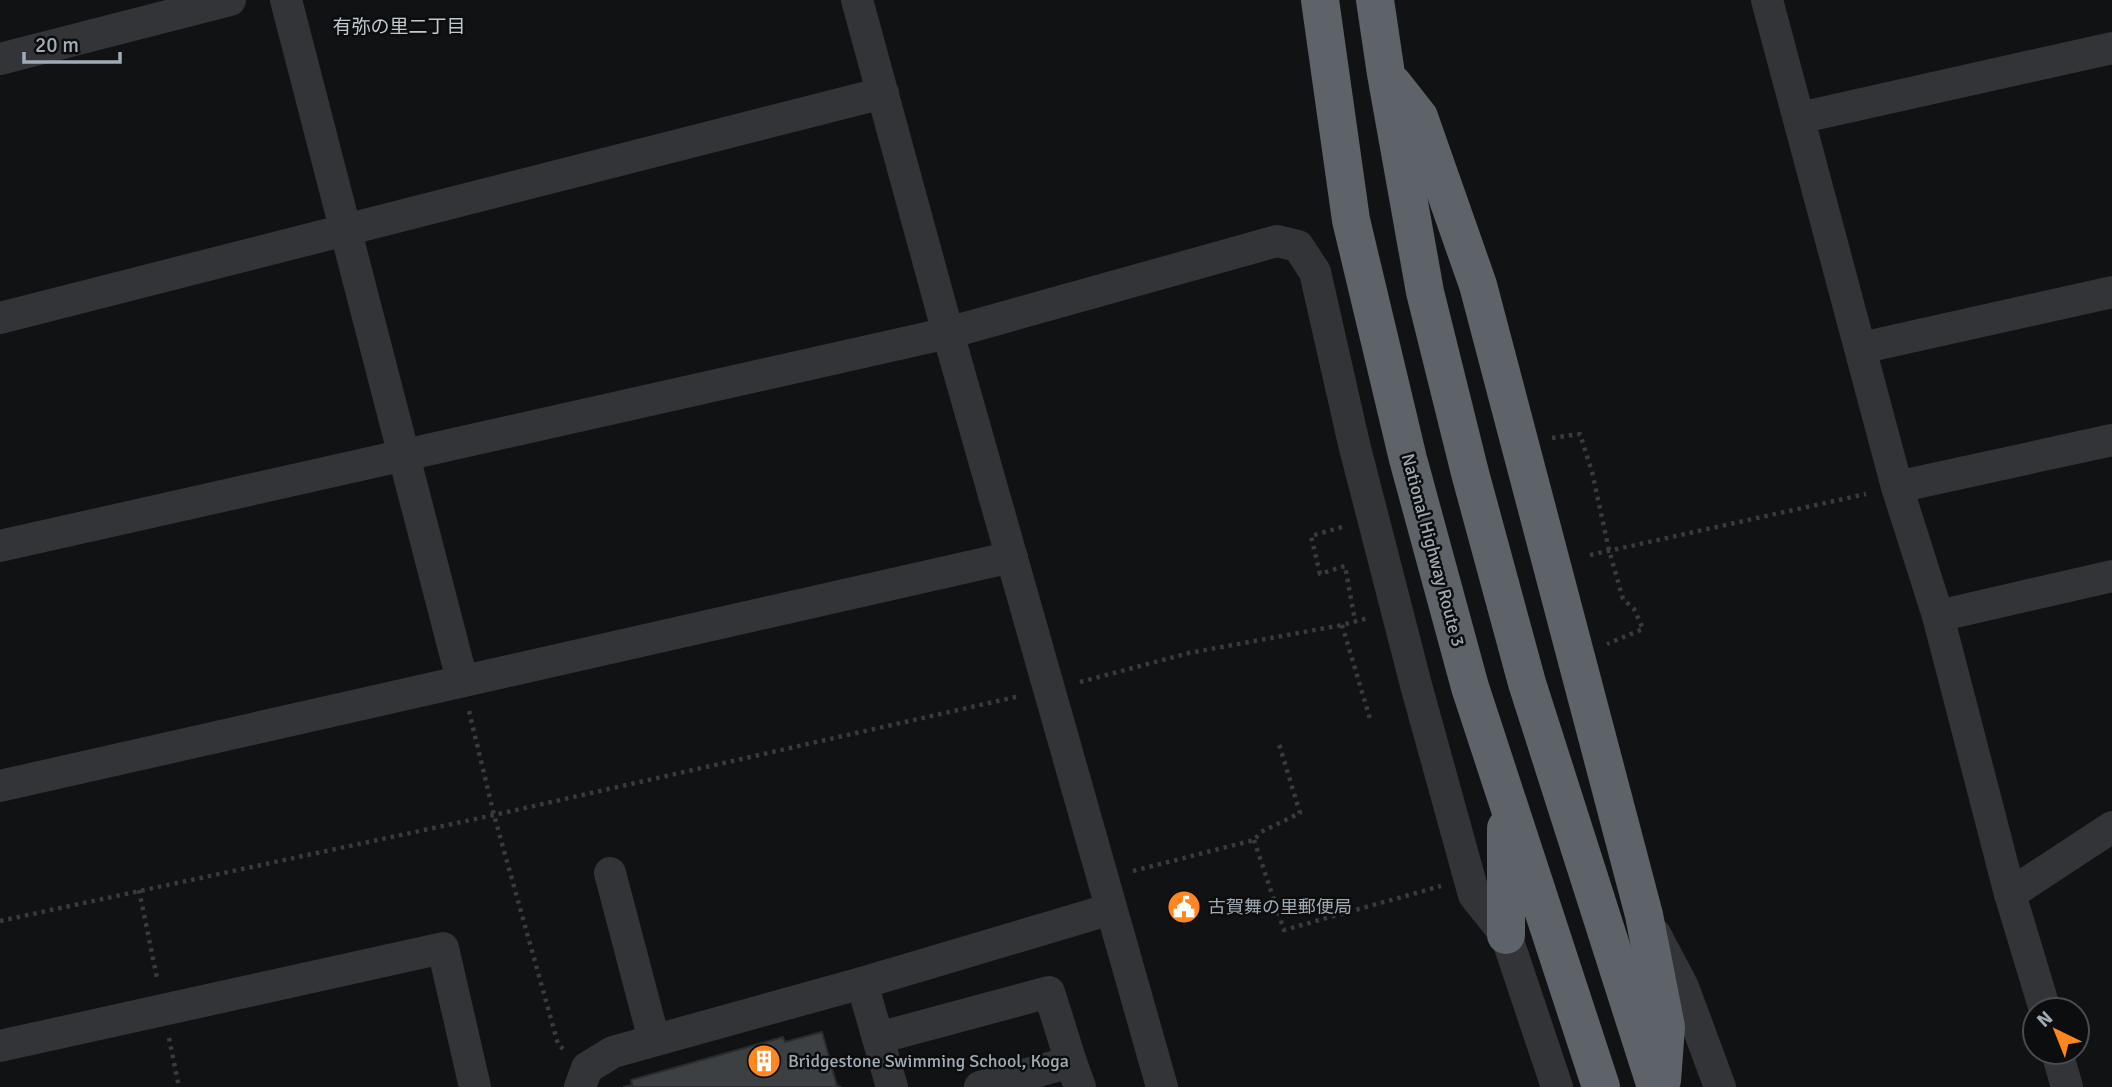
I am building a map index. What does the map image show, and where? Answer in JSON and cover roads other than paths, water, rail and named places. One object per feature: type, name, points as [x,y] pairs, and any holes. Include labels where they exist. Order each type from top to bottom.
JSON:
[{"type":"highway","name":"National Highway Route 3","points":[[1320,0],[1351,220],[1408,458],[1470,687],[1601,1087]]},
{"type":"highway","points":[[1375,0],[1425,292],[1474,486],[1527,683],[1656,1087]]},
{"type":"highway","points":[[1386,74],[1419,117],[1478,285],[1644,915],[1666,1027],[1662,1087]]},
{"type":"highway","points":[[1506,795],[1506,935]]},
{"type":"street","points":[[0,59],[230,0]]},
{"type":"street","points":[[286,0],[462,680]]},
{"type":"street","points":[[857,0],[948,333],[1162,1087]]},
{"type":"street","points":[[1767,0],[1898,487],[1938,616],[2010,894],[2041,996]]},
{"type":"street","points":[[1799,118],[2112,48]]},
{"type":"street","points":[[0,318],[883,93]]},
{"type":"street","points":[[0,546],[948,333],[1278,242],[1298,246],[1315,272],[1354,444],[1474,895],[1506,935],[1557,1087]]},
{"type":"street","points":[[1861,348],[2112,292]]},
{"type":"street","points":[[1898,487],[2112,440]]},
{"type":"street","points":[[0,786],[1012,557]]},
{"type":"street","points":[[1938,616],[2112,576]]},
{"type":"street","points":[[2010,894],[2112,827]]},
{"type":"street","points":[[610,873],[654,1040]]},
{"type":"street","points":[[583,1077],[613,1052],[862,983],[1111,909]]},
{"type":"street","points":[[1644,915],[1684,987],[1720,1087]]},
{"type":"street","points":[[0,1046],[443,948],[475,1087]]},
{"type":"street","points":[[862,983],[892,1087]]},
{"type":"street","points":[[878,1038],[1049,992],[1075,1075],[980,1087]]},
{"type":"street","points":[[2061,1066],[2067,1087]]},
{"type":"place","name":"古賀舞の里郵便局","points":[[1184,907]]},
{"type":"place","name":"Bridgestone Swimming School, Koga","points":[[764,1061]]},
{"type":"district","name":"有弥の里二丁目","points":[[399,26]]}]
